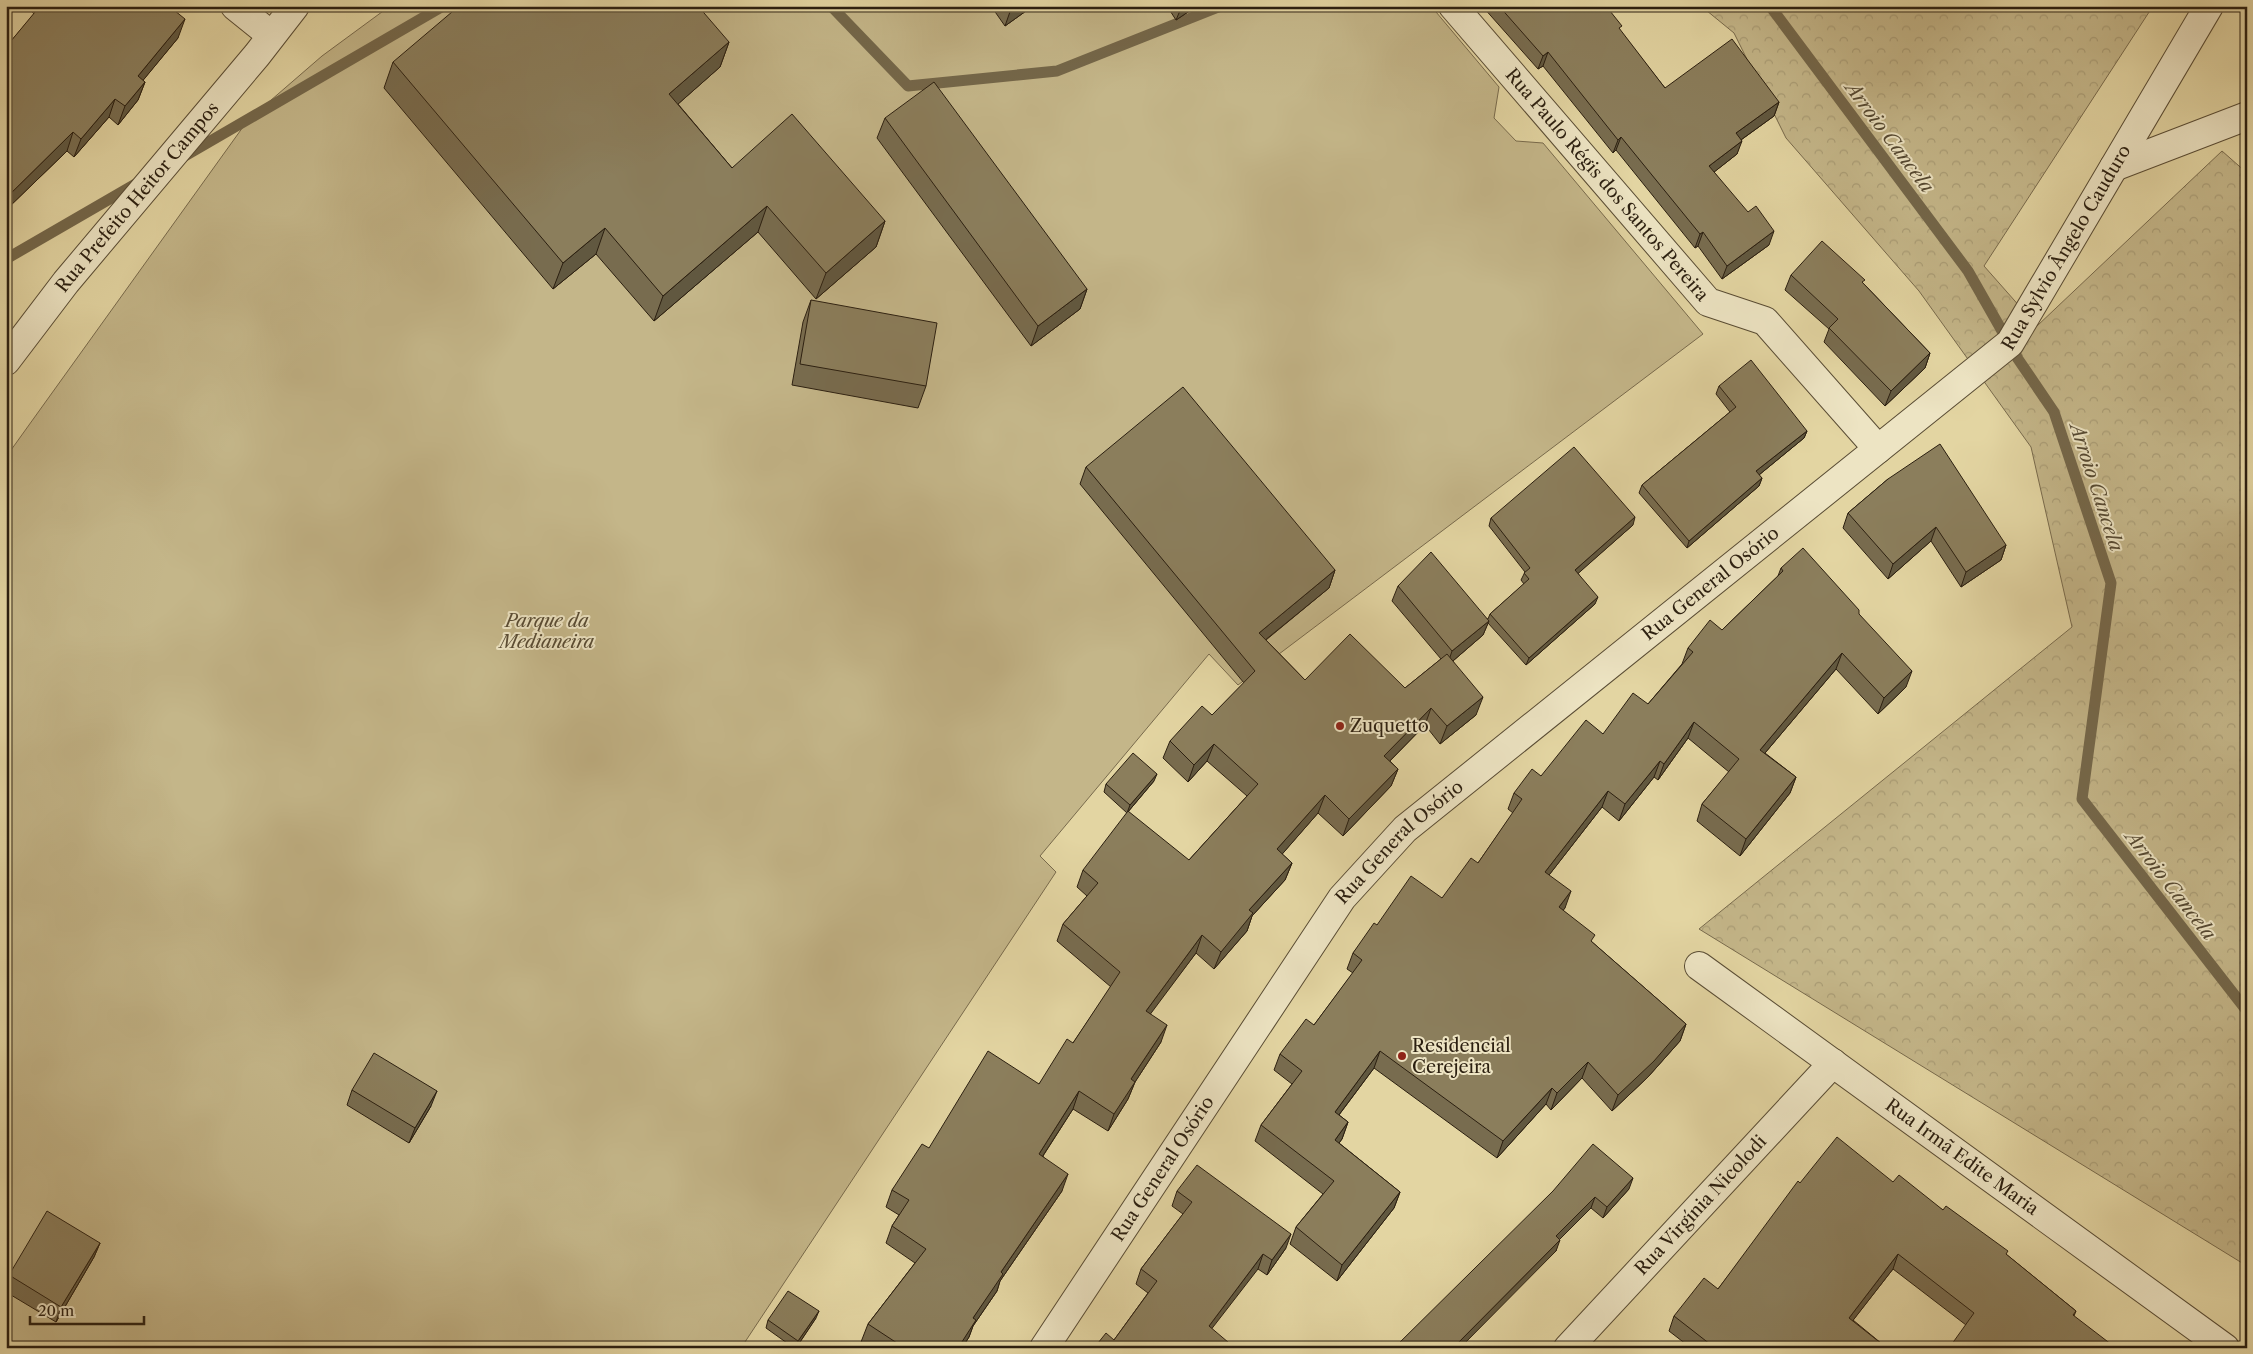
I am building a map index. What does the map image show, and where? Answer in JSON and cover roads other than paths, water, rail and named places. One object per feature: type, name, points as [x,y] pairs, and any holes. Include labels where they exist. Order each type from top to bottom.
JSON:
[{"type":"street","points":[[235,6],[271,35]]},
{"type":"street","points":[[271,35],[296,6]]},
{"type":"street","points":[[271,35],[313,6]]},
{"type":"street","name":"Rua Paulo Régis dos Santos Pereira","points":[[1453,6],[1708,302],[1765,321],[1878,449]]},
{"type":"street","name":"Rua Sylvio Ângelo Cauduro","points":[[1878,449],[2010,343],[2209,6]]},
{"type":"street","name":"Rua Prefeito Heitor Campos","points":[[6,361],[66,282],[258,55],[271,35]]},
{"type":"street","points":[[2114,167],[2247,116]]},
{"type":"street","name":"Rua General Osório","points":[[1044,1348],[1342,898],[1405,828],[1878,449]]},
{"type":"street","name":"Rua Irmã Edite Maria","points":[[1699,966],[2225,1348]]},
{"type":"street","name":"Rua Virgínia Nicolodi","points":[[1578,1345],[1833,1063]]},
{"type":"waterway","points":[[183,157],[443,6]]},
{"type":"waterway","points":[[831,6],[908,86],[1057,71],[1221,6]]},
{"type":"waterway","name":"Arroio Cancela","points":[[1770,6],[1968,271],[2018,359],[2054,412],[2111,583],[2082,799],[2247,1011]]},
{"type":"waterway","points":[[6,259],[139,182]]},
{"type":"place","name":"Zuquetto","points":[[1340,726]]},
{"type":"place","name":"Residencial Cerejeira","points":[[1402,1056]]},
{"type":"park label","name":"Parque da Medianeira","points":[[547,631]]}]
